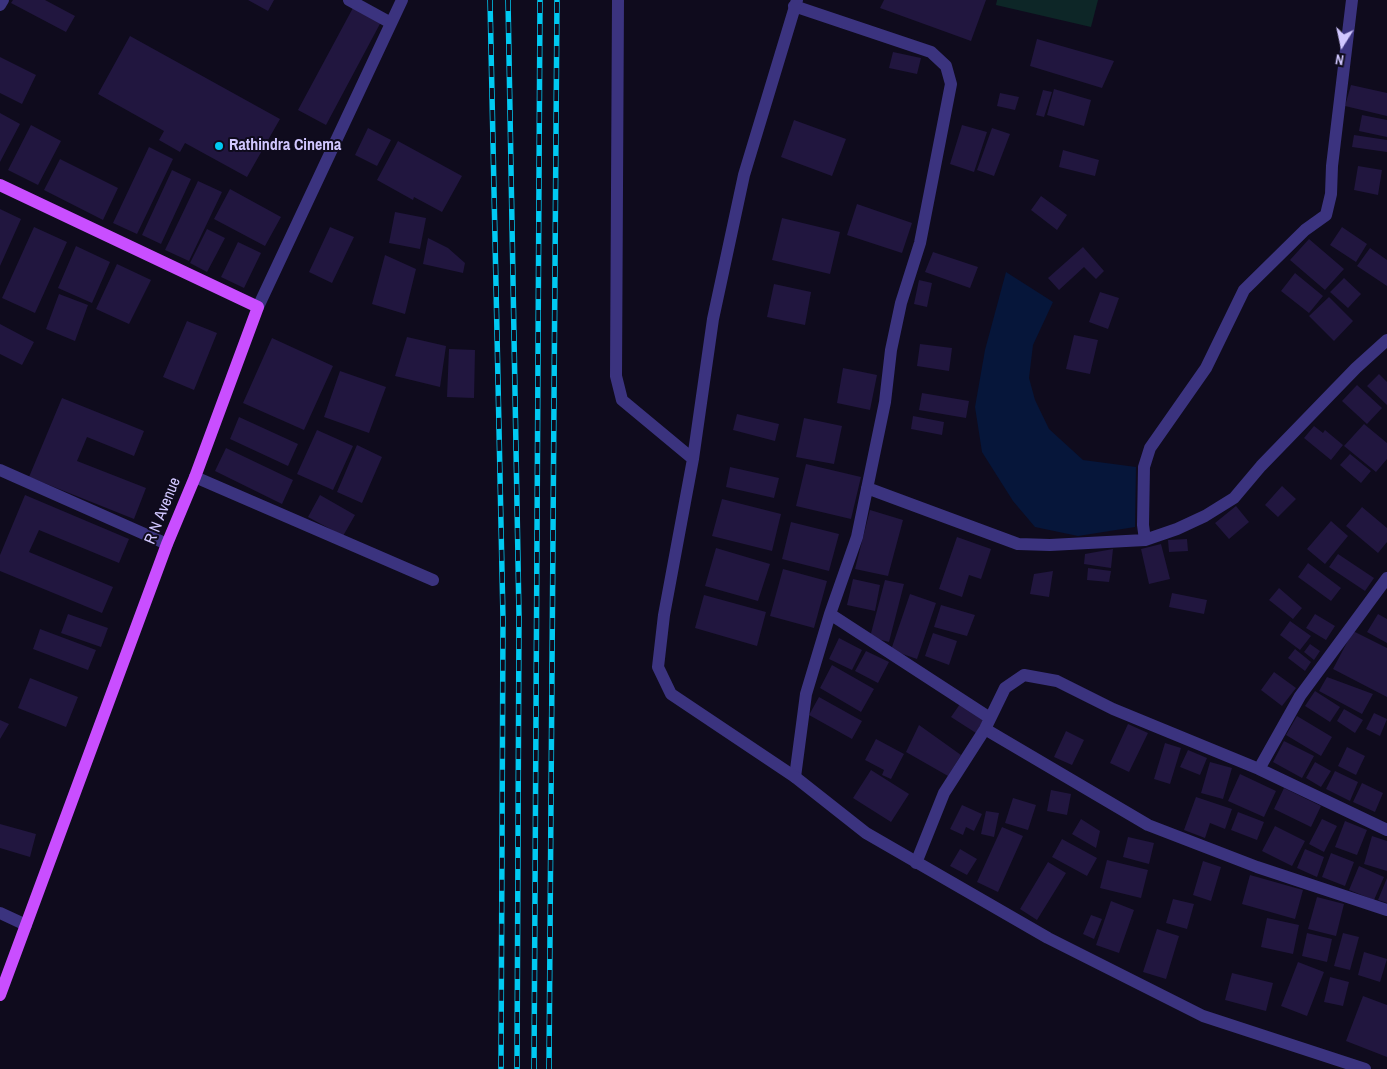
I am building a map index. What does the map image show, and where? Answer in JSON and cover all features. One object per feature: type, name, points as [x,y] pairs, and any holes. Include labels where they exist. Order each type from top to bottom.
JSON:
[{"type":"main road","points":[[0,184],[258,307]]},
{"type":"main road","name":"R N Avenue","points":[[0,995],[167,544],[195,477],[258,307]]},
{"type":"street","points":[[0,5],[3,0]]},
{"type":"street","points":[[350,0],[391,23]]},
{"type":"street","points":[[258,307],[402,0]]},
{"type":"street","points":[[618,0],[616,376],[622,400],[693,459]]},
{"type":"street","points":[[1146,540],[1143,525],[1144,467],[1150,448],[1206,368],[1244,290],[1305,230],[1326,215],[1331,194],[1332,166],[1352,0]]},
{"type":"street","points":[[795,776],[806,694],[830,614],[857,537],[885,402],[891,350],[901,303],[920,243],[951,84],[946,66],[931,52],[796,3],[744,175],[713,319],[693,459],[664,615],[658,667],[671,694],[795,776],[866,833],[1048,938],[1203,1016],[1365,1069]]},
{"type":"street","points":[[867,488],[1018,544],[1050,546],[1146,540],[1205,516],[1234,498],[1261,466],[1356,368],[1387,340]]},
{"type":"street","points":[[0,470],[167,544]]},
{"type":"street","points":[[195,477],[433,580]]},
{"type":"street","points":[[1259,769],[1300,696],[1387,578]]},
{"type":"street","points":[[830,614],[987,724],[1148,825],[1257,867],[1387,910]]},
{"type":"street","points":[[916,863],[944,793],[987,724],[1005,688],[1024,675],[1058,681],[1113,709],[1259,769],[1387,830]]},
{"type":"street","points":[[0,913],[26,925]]},
{"type":"green space","points":[[997,0],[1098,0],[1091,27],[996,5]]},
{"type":"water","points":[[1006,272],[1053,302],[1033,345],[1029,378],[1035,400],[1049,429],[1083,460],[1136,467],[1135,527],[1078,536],[1035,527],[1013,501],[982,452],[975,407],[985,350]]},
{"type":"building","points":[[13,0],[45,0],[75,16],[66,32],[11,3]]},
{"type":"building","points":[[248,0],[274,0],[268,11]]},
{"type":"building","points":[[884,0],[986,0],[971,41],[880,8]]},
{"type":"building","points":[[354,6],[382,20],[326,125],[298,110]]},
{"type":"building","points":[[130,36],[280,119],[247,177],[185,143],[180,152],[159,140],[164,131],[98,94]]},
{"type":"building","points":[[1037,39],[1114,61],[1102,88],[1030,66]]},
{"type":"building","points":[[893,52],[921,58],[917,74],[889,68]]},
{"type":"building","points":[[0,57],[36,75],[22,104],[0,93]]},
{"type":"building","points":[[1351,85],[1387,93],[1387,116],[1345,106]]},
{"type":"building","points":[[1054,89],[1091,100],[1084,126],[1047,115]]},
{"type":"building","points":[[1043,90],[1052,92],[1044,117],[1036,115]]},
{"type":"building","points":[[1000,93],[1019,97],[1015,110],[997,106]]},
{"type":"building","points":[[0,113],[20,124],[0,162]]},
{"type":"building","points":[[1362,115],[1387,120],[1387,137],[1359,131]]},
{"type":"building","points":[[794,120],[846,139],[832,176],[781,157]]},
{"type":"building","points":[[31,125],[61,141],[38,185],[8,170]]},
{"type":"building","points":[[962,125],[987,132],[974,172],[950,164]]},
{"type":"building","points":[[368,128],[391,140],[377,166],[355,155]]},
{"type":"building","points":[[992,128],[1010,134],[994,176],[977,170]]},
{"type":"building","points":[[1354,135],[1387,140],[1387,152],[1352,147]]},
{"type":"building","points":[[398,141],[462,176],[442,212],[414,197],[413,200],[377,180]]},
{"type":"building","points":[[149,147],[173,159],[137,234],[113,223]]},
{"type":"building","points":[[1063,150],[1099,160],[1095,176],[1059,167]]},
{"type":"building","points":[[60,159],[118,188],[103,220],[44,190]]},
{"type":"building","points":[[1358,166],[1382,170],[1378,195],[1354,190]]},
{"type":"building","points":[[172,170],[191,179],[161,244],[142,235]]},
{"type":"building","points":[[198,181],[222,192],[189,261],[165,250]]},
{"type":"building","points":[[230,189],[281,217],[265,246],[214,219]]},
{"type":"building","points":[[1041,196],[1067,215],[1057,230],[1031,210]]},
{"type":"building","points":[[857,204],[912,223],[902,253],[847,235]]},
{"type":"building","points":[[0,209],[21,219],[0,266]]},
{"type":"building","points":[[395,212],[426,218],[420,249],[389,243]]},
{"type":"building","points":[[782,218],[840,232],[830,274],[772,260]]},
{"type":"building","points":[[34,227],[67,242],[35,313],[2,298]]},
{"type":"building","points":[[330,227],[354,237],[332,283],[309,272]]},
{"type":"building","points":[[1342,227],[1367,244],[1356,262],[1330,245]]},
{"type":"building","points":[[207,229],[225,238],[207,272],[190,263]]},
{"type":"building","points":[[428,238],[448,248],[465,263],[463,273],[423,264]]},
{"type":"building","points":[[1309,239],[1344,269],[1325,290],[1290,260]]},
{"type":"building","points":[[238,242],[261,253],[244,288],[221,277]]},
{"type":"building","points":[[76,246],[110,262],[92,303],[58,288]]},
{"type":"building","points":[[1083,247],[1104,271],[1096,279],[1084,267],[1059,290],[1048,278]]},
{"type":"building","points":[[1370,248],[1387,260],[1387,286],[1357,266]]},
{"type":"building","points":[[933,252],[978,267],[970,288],[925,272]]},
{"type":"building","points":[[385,255],[416,269],[405,314],[372,304]]},
{"type":"building","points":[[117,264],[151,280],[129,324],[96,309]]},
{"type":"building","points":[[1295,273],[1323,296],[1309,313],[1281,291]]},
{"type":"building","points":[[1344,278],[1361,294],[1348,308],[1330,292]]},
{"type":"building","points":[[919,280],[932,283],[927,307],[914,304]]},
{"type":"building","points":[[774,284],[811,292],[805,325],[767,317]]},
{"type":"building","points":[[1100,292],[1119,298],[1108,329],[1089,322]]},
{"type":"building","points":[[59,294],[88,305],[75,341],[46,329]]},
{"type":"building","points":[[1329,297],[1353,321],[1334,341],[1309,316]]},
{"type":"building","points":[[187,321],[217,333],[194,390],[163,377]]},
{"type":"building","points":[[0,324],[34,342],[22,365],[0,354]]},
{"type":"building","points":[[1074,335],[1098,340],[1090,374],[1066,369]]},
{"type":"building","points":[[407,337],[446,346],[440,387],[395,376]]},
{"type":"building","points":[[272,338],[333,366],[304,430],[243,403]]},
{"type":"building","points":[[920,344],[952,348],[949,371],[917,366]]},
{"type":"building","points":[[449,349],[475,350],[474,398],[447,397]]},
{"type":"building","points":[[843,368],[877,375],[870,410],[837,403]]},
{"type":"building","points":[[340,371],[386,387],[369,433],[324,417]]},
{"type":"building","points":[[1379,374],[1387,382],[1387,405],[1367,386]]},
{"type":"building","points":[[1357,385],[1382,408],[1367,424],[1342,401]]},
{"type":"building","points":[[922,393],[969,401],[966,418],[919,410]]},
{"type":"building","points":[[62,398],[144,431],[134,456],[87,437],[77,461],[146,488],[134,519],[29,477]]},
{"type":"building","points":[[737,414],[779,424],[775,441],[733,430]]},
{"type":"building","points":[[913,416],[944,422],[942,435],[911,429]]},
{"type":"building","points":[[239,417],[298,444],[288,466],[230,439]]},
{"type":"building","points":[[804,418],[842,426],[834,464],[796,457]]},
{"type":"building","points":[[1364,424],[1387,443],[1387,459],[1376,472],[1344,446]]},
{"type":"building","points":[[1314,426],[1323,433],[1325,430],[1343,445],[1331,460],[1304,438]]},
{"type":"building","points":[[317,430],[353,446],[333,490],[297,474]]},
{"type":"building","points":[[357,445],[382,457],[362,503],[337,492]]},
{"type":"building","points":[[226,448],[293,480],[282,504],[215,471]]},
{"type":"building","points":[[1350,454],[1371,471],[1361,483],[1340,465]]},
{"type":"building","points":[[806,464],[861,477],[851,519],[796,506]]},
{"type":"building","points":[[730,467],[779,478],[774,498],[726,487]]},
{"type":"building","points":[[1282,486],[1296,499],[1278,517],[1265,505]]},
{"type":"building","points":[[25,495],[129,539],[119,563],[39,530],[29,552],[113,587],[102,613],[0,571],[0,555]]},
{"type":"building","points":[[320,495],[355,515],[343,536],[308,517]]},
{"type":"building","points":[[722,499],[781,514],[772,551],[712,536]]},
{"type":"building","points":[[1236,506],[1249,522],[1229,539],[1215,523]]},
{"type":"building","points":[[1362,507],[1387,528],[1387,542],[1378,553],[1346,526]]},
{"type":"building","points":[[870,510],[903,520],[888,576],[855,569]]},
{"type":"building","points":[[1331,521],[1348,536],[1325,564],[1307,549]]},
{"type":"building","points":[[791,522],[839,534],[829,571],[782,559]]},
{"type":"building","points":[[957,537],[991,549],[981,579],[969,575],[962,597],[939,589]]},
{"type":"building","points":[[1187,539],[1188,551],[1169,552],[1168,540]]},
{"type":"building","points":[[1161,544],[1170,579],[1149,584],[1141,549]]},
{"type":"building","points":[[716,548],[770,564],[758,601],[705,586]]},
{"type":"building","points":[[1113,549],[1111,568],[1084,564],[1085,554]]},
{"type":"building","points":[[1338,554],[1374,578],[1365,591],[1329,567]]},
{"type":"building","points":[[1308,563],[1341,588],[1331,601],[1298,577]]},
{"type":"building","points":[[1088,568],[1111,571],[1109,582],[1087,580]]},
{"type":"building","points":[[783,569],[827,581],[814,628],[770,616]]},
{"type":"building","points":[[1053,571],[1049,597],[1030,594],[1034,574]]},
{"type":"building","points":[[853,579],[880,585],[875,611],[847,605]]},
{"type":"building","points":[[885,580],[904,584],[889,642],[870,637]]},
{"type":"building","points":[[1279,588],[1302,608],[1293,619],[1269,600]]},
{"type":"building","points":[[1172,593],[1207,600],[1204,614],[1169,607]]},
{"type":"building","points":[[910,594],[936,603],[917,659],[891,650]]},
{"type":"building","points":[[704,595],[766,612],[757,646],[695,628]]},
{"type":"building","points":[[941,605],[975,615],[967,636],[934,627]]},
{"type":"building","points":[[68,614],[108,628],[101,647],[61,633]]},
{"type":"building","points":[[1315,614],[1335,626],[1326,640],[1306,628]]},
{"type":"building","points":[[1378,614],[1387,619],[1387,643],[1367,632]]},
{"type":"building","points":[[1290,621],[1311,636],[1300,650],[1280,635]]},
{"type":"building","points":[[40,629],[96,650],[88,670],[33,649]]},
{"type":"building","points":[[1353,631],[1387,648],[1387,697],[1333,669]]},
{"type":"building","points":[[933,633],[957,641],[949,665],[925,656]]},
{"type":"building","points":[[839,638],[862,650],[852,670],[829,659]]},
{"type":"building","points":[[1310,644],[1320,651],[1314,660],[1304,652]]},
{"type":"building","points":[[1295,649],[1311,662],[1305,671],[1288,658]]},
{"type":"building","points":[[866,651],[889,662],[878,683],[855,671]]},
{"type":"building","points":[[832,665],[874,689],[861,712],[820,688]]},
{"type":"building","points":[[1274,672],[1296,688],[1282,706],[1261,690]]},
{"type":"building","points":[[1327,677],[1373,694],[1362,714],[1319,691]]},
{"type":"building","points":[[30,678],[78,697],[66,727],[18,708]]},
{"type":"building","points":[[1315,691],[1340,707],[1330,722],[1305,706]]},
{"type":"building","points":[[819,697],[862,721],[852,739],[809,715]]},
{"type":"building","points":[[960,704],[984,720],[976,733],[951,717]]},
{"type":"building","points":[[1344,709],[1363,720],[1355,733],[1337,721]]},
{"type":"building","points":[[1374,713],[1387,719],[1380,736],[1366,729]]},
{"type":"building","points":[[1297,716],[1332,737],[1321,756],[1286,735]]},
{"type":"building","points":[[0,720],[9,724],[0,739]]},
{"type":"building","points":[[1128,724],[1148,733],[1129,772],[1110,763]]},
{"type":"building","points":[[919,725],[961,755],[948,776],[906,752]]},
{"type":"building","points":[[1066,731],[1084,740],[1072,765],[1054,757]]},
{"type":"building","points":[[876,739],[904,754],[891,779],[882,775],[884,770],[865,760]]},
{"type":"building","points":[[1284,741],[1314,756],[1302,778],[1273,762]]},
{"type":"building","points":[[1165,743],[1181,748],[1170,784],[1154,779]]},
{"type":"building","points":[[1347,747],[1365,756],[1356,775],[1338,766]]},
{"type":"building","points":[[1188,750],[1207,758],[1200,775],[1180,767]]},
{"type":"building","points":[[1210,762],[1232,768],[1223,799],[1201,793]]},
{"type":"building","points":[[1315,762],[1331,771],[1321,787],[1306,778]]},
{"type":"building","points":[[871,770],[909,794],[891,822],[853,798]]},
{"type":"building","points":[[1335,771],[1358,782],[1350,801],[1326,789]]},
{"type":"building","points":[[1240,774],[1276,791],[1264,817],[1228,801]]},
{"type":"building","points":[[1362,783],[1383,793],[1375,812],[1353,802]]},
{"type":"building","points":[[1284,788],[1321,806],[1311,827],[1274,809]]},
{"type":"building","points":[[1051,790],[1071,794],[1067,815],[1047,811]]},
{"type":"building","points":[[1196,797],[1232,809],[1225,829],[1210,823],[1205,838],[1184,830]]},
{"type":"building","points":[[1013,798],[1036,805],[1028,830],[1005,823]]},
{"type":"building","points":[[962,805],[982,814],[974,831],[966,827],[963,835],[950,829]]},
{"type":"building","points":[[986,811],[999,813],[994,837],[981,834]]},
{"type":"building","points":[[1238,812],[1264,822],[1257,840],[1231,830]]},
{"type":"building","points":[[1081,819],[1100,831],[1096,848],[1072,834]]},
{"type":"building","points":[[1322,819],[1337,826],[1324,852],[1309,844]]},
{"type":"building","points":[[1345,821],[1367,830],[1357,855],[1335,847]]},
{"type":"building","points":[[0,824],[36,834],[30,857],[0,848]]},
{"type":"building","points":[[1275,826],[1305,841],[1292,866],[1262,851]]},
{"type":"building","points":[[1002,827],[1023,836],[998,892],[977,882]]},
{"type":"building","points":[[1372,836],[1387,841],[1387,871],[1364,864]]},
{"type":"building","points":[[1128,837],[1154,843],[1149,864],[1123,857]]},
{"type":"building","points":[[1062,839],[1097,858],[1087,876],[1052,857]]},
{"type":"building","points":[[960,849],[977,859],[967,875],[950,866]]},
{"type":"building","points":[[1305,849],[1324,857],[1317,877],[1297,868]]},
{"type":"building","points":[[1331,853],[1354,862],[1345,886],[1322,877]]},
{"type":"building","points":[[1107,860],[1148,870],[1141,898],[1100,888]]},
{"type":"building","points":[[1203,861],[1221,867],[1211,901],[1193,895]]},
{"type":"building","points":[[1048,862],[1066,873],[1037,920],[1020,909]]},
{"type":"building","points":[[1359,866],[1384,877],[1374,900],[1349,890]]},
{"type":"building","points":[[1250,875],[1303,890],[1295,919],[1242,904]]},
{"type":"building","points":[[1387,878],[1387,903],[1378,900]]},
{"type":"building","points":[[1317,897],[1344,904],[1336,936],[1308,929]]},
{"type":"building","points":[[1173,899],[1194,904],[1187,929],[1166,923]]},
{"type":"building","points":[[1111,901],[1134,910],[1119,953],[1096,945]]},
{"type":"building","points":[[1091,915],[1102,919],[1094,939],[1083,934]]},
{"type":"building","points":[[1267,918],[1299,925],[1293,954],[1261,947]]},
{"type":"building","points":[[1157,929],[1179,936],[1166,979],[1143,972]]},
{"type":"building","points":[[1307,933],[1332,939],[1327,962],[1302,956]]},
{"type":"building","points":[[1343,933],[1359,937],[1350,970],[1334,966]]},
{"type":"building","points":[[1364,952],[1387,959],[1380,982],[1358,975]]},
{"type":"building","points":[[1298,962],[1324,972],[1307,1016],[1281,1006]]},
{"type":"building","points":[[1232,973],[1273,983],[1266,1011],[1225,1000]]},
{"type":"building","points":[[1330,977],[1349,982],[1343,1006],[1324,1002]]},
{"type":"building","points":[[1363,996],[1387,1005],[1387,1057],[1346,1041]]},
{"type":"railway","points":[[490,0],[503,619],[501,1069]]},
{"type":"railway","points":[[508,0],[519,616],[517,1069]]},
{"type":"railway","points":[[534,1069],[540,0]]},
{"type":"railway","points":[[549,1069],[557,0]]},
{"type":"place","name":"Rathindra Cinema","points":[[219,146]]}]
